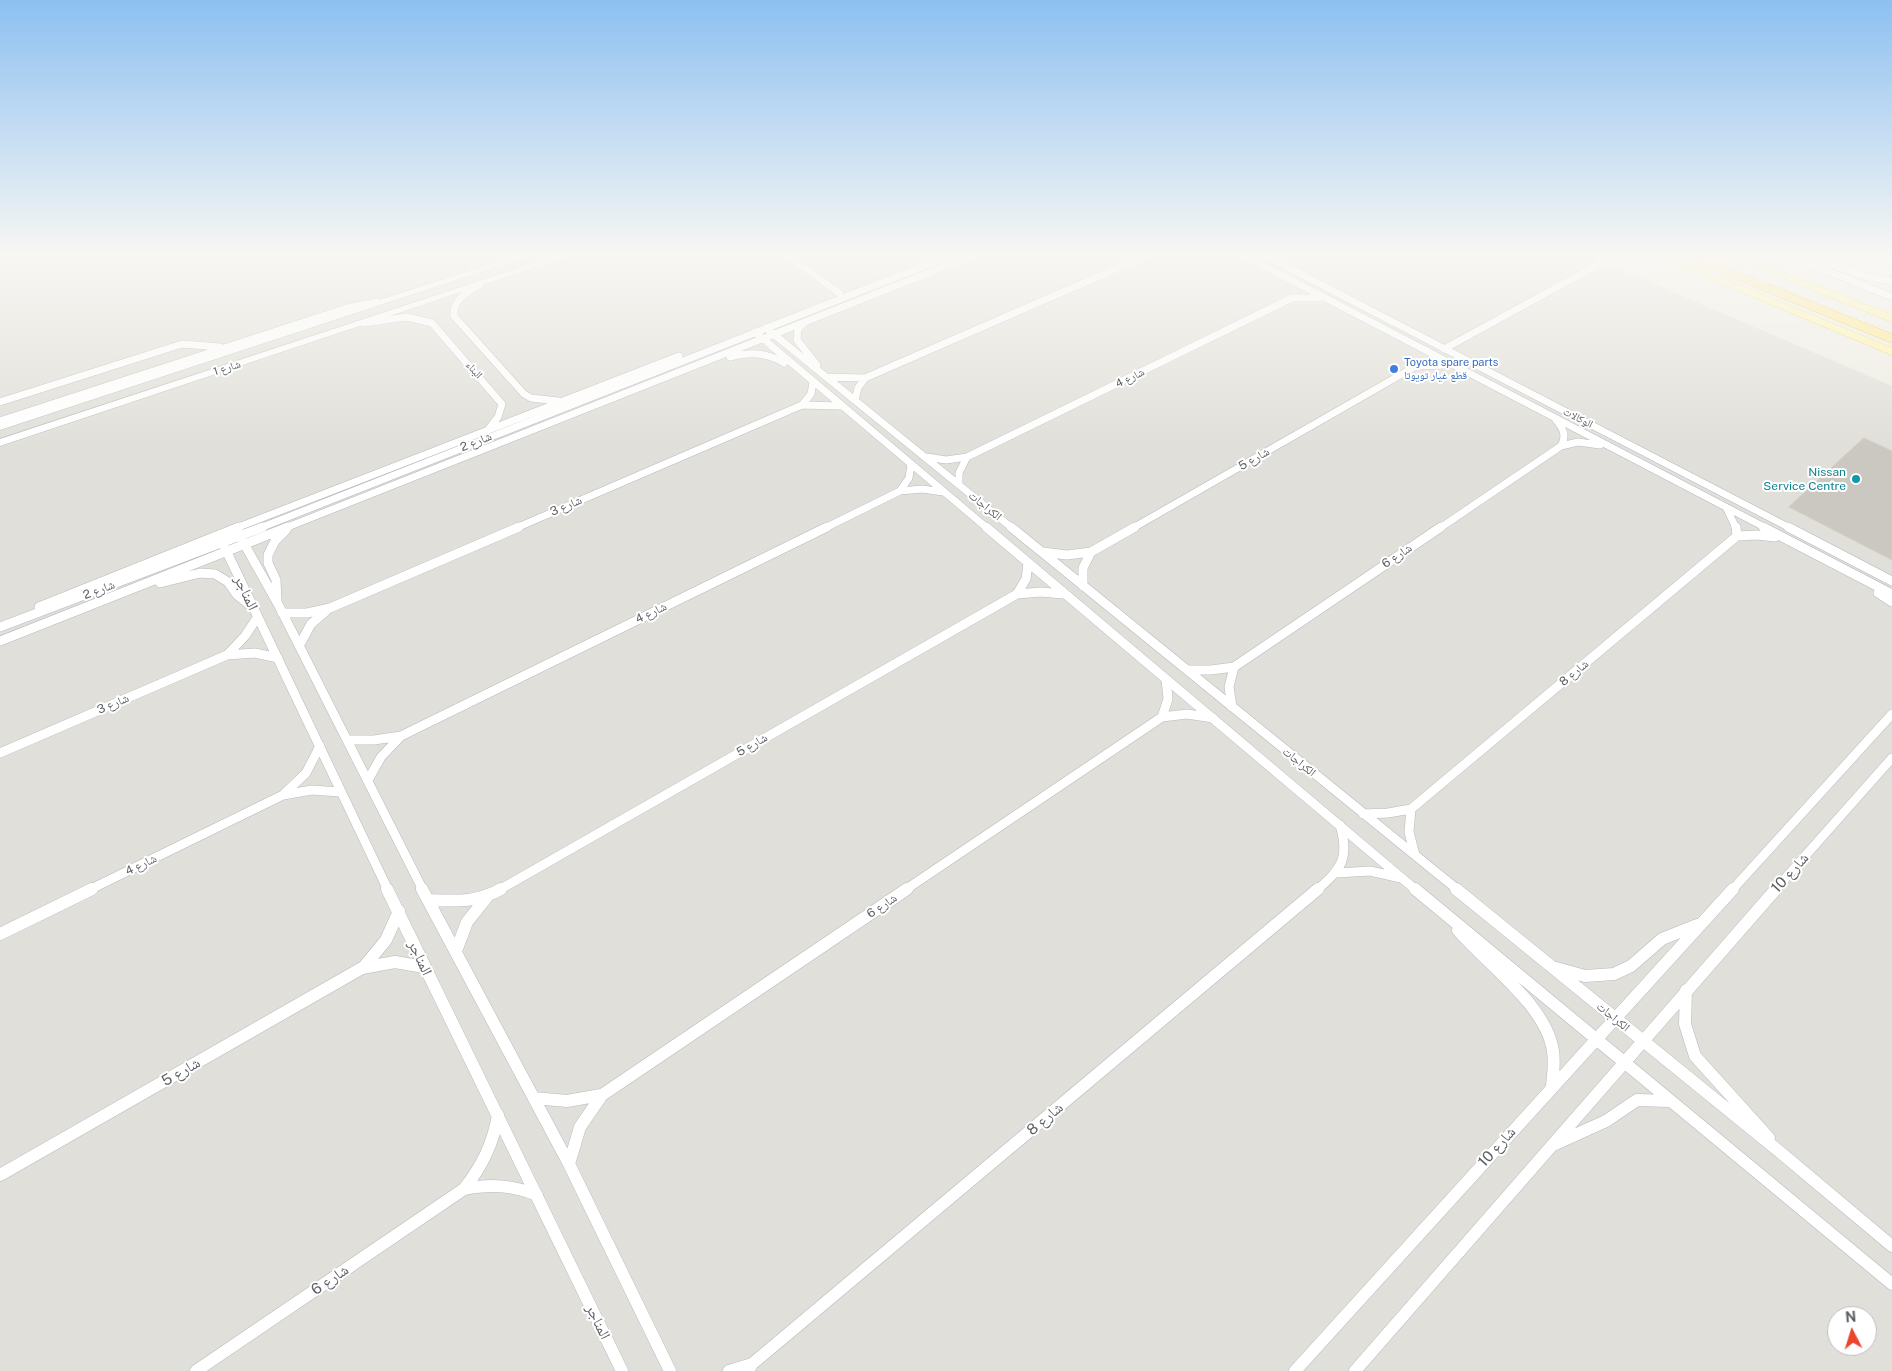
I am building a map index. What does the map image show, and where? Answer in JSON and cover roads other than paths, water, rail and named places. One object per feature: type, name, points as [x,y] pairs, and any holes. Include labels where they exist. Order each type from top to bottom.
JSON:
[{"type":"highway","points":[[1843,319],[1892,339]]},
{"type":"highway","points":[[1870,319],[1892,328]]},
{"type":"main road","points":[[1812,319],[1892,352]]},
{"type":"street","points":[[0,421],[312,319]]},
{"type":"street","name":"شارع 1","points":[[0,427],[328,319]]},
{"type":"street","name":"شارع 1","points":[[0,443],[373,319]]},
{"type":"street","name":"البناء","points":[[361,323],[390,319]]},
{"type":"street","name":"البناء","points":[[425,319],[432,323],[502,404],[498,417],[487,431]]},
{"type":"street","name":"البناء","points":[[457,319],[524,394],[531,398],[561,402]]},
{"type":"street","name":"شارع 2","points":[[0,626],[50,601],[120,573],[773,319]]},
{"type":"street","name":"شارع 2","points":[[0,626],[224,547],[244,544],[703,362],[759,335],[766,328],[789,319]]},
{"type":"street","name":"شارع 2","points":[[0,641],[119,594],[224,547],[240,536],[759,335],[774,334],[812,319]]},
{"type":"street","points":[[822,373],[865,378],[1001,319]]},
{"type":"street","name":"شارع 4","points":[[925,457],[946,460],[968,457],[1249,319]]},
{"type":"street","name":"الوكالات","points":[[1364,319],[1892,594]]},
{"type":"street","name":"الوكالات","points":[[1387,319],[1892,581]]},
{"type":"street","points":[[1444,349],[1499,319]]},
{"type":"street","name":"الكراجات","points":[[804,322],[798,329],[797,340],[822,373]]},
{"type":"street","name":"الكراجات","points":[[766,328],[1780,1152],[1892,1246]]},
{"type":"street","name":"الكراجات","points":[[759,335],[812,382],[1214,718],[1447,916],[1892,1284]]},
{"type":"street","points":[[0,402],[182,344],[223,347]]},
{"type":"street","points":[[1416,346],[1420,356],[1416,366]]},
{"type":"street","name":"شارع 2","points":[[703,362],[746,353],[762,353],[775,357],[798,370]]},
{"type":"street","name":"شارع 5","points":[[1042,552],[1067,555],[1091,552],[1416,366],[1434,364],[1454,366]]},
{"type":"street","points":[[855,400],[858,388],[865,378]]},
{"type":"street","points":[[802,405],[810,394],[812,382]]},
{"type":"street","name":"شارع 3","points":[[280,608],[307,613],[330,608],[802,405],[841,406]]},
{"type":"street","points":[[1554,417],[1565,436],[1561,446]]},
{"type":"street","name":"شارع 6","points":[[1186,670],[1211,670],[1234,667],[1561,446],[1569,443],[1588,442],[1610,447]]},
{"type":"street","points":[[959,484],[957,478],[959,471],[968,457]]},
{"type":"street","points":[[900,491],[909,478],[911,464]]},
{"type":"street","name":"شارع 4","points":[[348,740],[374,740],[401,736],[900,491],[922,489],[943,492]]},
{"type":"street","points":[[1726,508],[1736,524],[1736,536],[1757,535],[1783,538]]},
{"type":"street","name":"المناجر","points":[[280,608],[276,580],[268,563],[268,554],[275,541],[292,525]]},
{"type":"street","name":"المناجر","points":[[240,536],[300,646],[428,900],[534,1098],[671,1371]]},
{"type":"street","name":"شارع 8","points":[[1411,809],[1736,536]]},
{"type":"street","name":"المناجر","points":[[224,547],[424,967],[498,1114],[622,1371]]},
{"type":"street","points":[[1083,586],[1082,568],[1091,552]]},
{"type":"street","name":"الوكالات","points":[[1816,555],[1847,576],[1892,602]]},
{"type":"street","points":[[1017,594],[1026,579],[1028,563]]},
{"type":"street","name":"شارع 2","points":[[119,594],[188,575],[208,573],[222,577],[237,595],[252,606]]},
{"type":"street","name":"شارع 5","points":[[456,951],[467,922],[487,897],[1017,594],[1041,592],[1066,595]]},
{"type":"street","name":"شارع 3","points":[[300,646],[311,624],[330,608]]},
{"type":"street","name":"شارع 3","points":[[227,655],[245,636],[257,618]]},
{"type":"street","name":"شارع 3","points":[[0,753],[227,655],[255,653],[278,658]]},
{"type":"street","points":[[1232,707],[1229,697],[1229,686],[1234,667]]},
{"type":"street","points":[[1162,717],[1168,699],[1166,679]]},
{"type":"street","name":"شارع 6","points":[[568,1164],[580,1127],[602,1095],[1162,717],[1188,714],[1214,718]]},
{"type":"street","name":"شارع 10","points":[[1294,1371],[1892,714]]},
{"type":"street","name":"شارع 4","points":[[368,780],[380,757],[401,736]]},
{"type":"street","name":"شارع 4","points":[[283,795],[306,773],[320,746]]},
{"type":"street","name":"شارع 10","points":[[1355,1371],[1686,990],[1892,758]]},
{"type":"street","name":"شارع 4","points":[[0,934],[283,795],[312,790],[340,792]]},
{"type":"street","points":[[1363,814],[1388,813],[1411,809],[1409,832],[1415,856]]},
{"type":"street","points":[[1340,825],[1345,850],[1337,873],[1370,871],[1404,879]]},
{"type":"street","name":"شارع 8","points":[[730,1371],[750,1368],[1337,873]]},
{"type":"street","name":"شارع 5","points":[[428,900],[457,901],[487,897]]},
{"type":"street","name":"شارع 5","points":[[362,968],[386,940],[398,911]]},
{"type":"street","name":"الكراجات","points":[[1447,916],[1470,946],[1527,1003],[1539,1018],[1552,1045],[1555,1060],[1552,1086]]},
{"type":"street","name":"شارع 10","points":[[1548,965],[1571,974],[1587,976],[1606,976],[1619,973],[1631,966],[1659,941],[1700,924]]},
{"type":"street","name":"شارع 5","points":[[0,1175],[362,968],[395,962],[424,967]]},
{"type":"street","name":"الكراجات","points":[[1686,990],[1683,1011],[1684,1026],[1695,1056],[1780,1152]]},
{"type":"street","name":"شارع 6","points":[[534,1098],[567,1101],[602,1095]]},
{"type":"street","name":"شارع 10","points":[[1550,1146],[1606,1121],[1637,1100],[1669,1101]]},
{"type":"street","name":"شارع 6","points":[[196,1371],[464,1189],[478,1172],[489,1153],[496,1134],[498,1114]]},
{"type":"street","name":"شارع 6","points":[[464,1189],[503,1184],[521,1188],[537,1195]]},
{"type":"place","name":"Toyota spare parts قطع غيار تويوتا","points":[[1394,369]]},
{"type":"place","name":"Nissan Service Centre","points":[[1856,479]]}]
